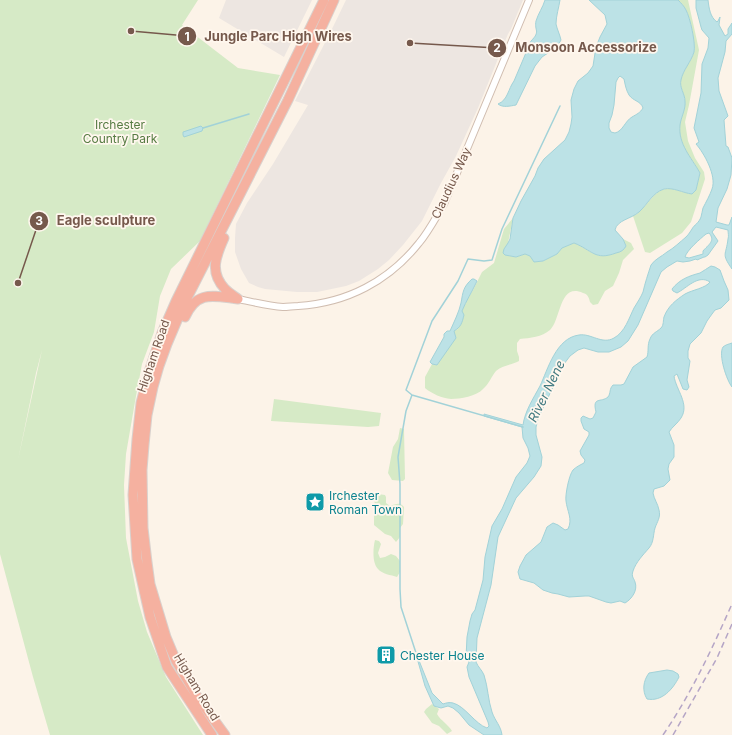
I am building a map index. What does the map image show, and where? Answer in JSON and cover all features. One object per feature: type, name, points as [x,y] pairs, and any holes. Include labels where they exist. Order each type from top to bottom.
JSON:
[{"type":"highway","name":"Higham Road","points":[[212,735],[167,667],[150,617],[137,559],[133,495],[137,439],[142,403],[150,369],[162,333],[176,301],[324,0]]},
{"type":"highway","name":"Higham Road","points":[[225,735],[198,698],[176,660],[166,637],[150,584],[143,528],[142,470],[147,415],[153,387],[167,344],[184,304],[288,100],[334,0]]},
{"type":"highway","points":[[238,299],[225,289],[219,281],[216,272],[215,260],[243,186]]},
{"type":"highway","points":[[153,387],[190,306],[199,299],[205,297],[213,296],[238,299]]},
{"type":"street","name":"Claudius Way","points":[[238,299],[284,307],[313,305],[341,299],[382,278],[404,261],[420,243],[444,204],[529,0]]},
{"type":"shaded area","points":[[226,0],[312,0],[284,57],[219,18]]},
{"type":"shaded area","points":[[346,0],[523,0],[478,108],[456,156],[422,221],[403,245],[378,269],[359,281],[346,286],[317,292],[297,292],[258,287],[249,283],[241,269],[235,252],[236,224],[247,203],[273,164],[308,105],[295,101]]},
{"type":"green space","name":"Irchester Country Park","points":[[0,0],[198,0],[182,25],[238,68],[280,75],[200,241],[171,269],[160,296],[154,332],[142,364],[126,454],[124,485],[126,538],[138,601],[147,632],[166,677],[203,735],[50,735],[0,554]],"holes":[[[42,350],[18,460],[36,373]]]},
{"type":"green space","points":[[678,0],[688,0],[699,50],[685,122],[688,141],[695,158],[704,172],[705,179],[691,222],[682,233],[650,253],[645,252],[633,216],[662,190],[673,189],[692,194],[696,190],[700,173],[683,144],[680,132],[680,125],[685,104],[681,80],[683,73],[693,56],[694,43],[688,13]]},
{"type":"green space","points":[[513,218],[508,243],[504,249],[506,255],[516,257],[525,254],[530,256],[535,262],[543,261],[557,254],[562,248],[574,243],[594,254],[603,256],[623,250],[626,246],[623,239],[631,243],[634,249],[623,260],[613,286],[605,291],[598,304],[593,305],[586,294],[575,291],[569,293],[565,297],[554,325],[550,330],[540,336],[520,339],[517,343],[519,361],[498,369],[487,385],[477,394],[455,399],[437,395],[425,388],[425,377],[432,364],[437,365],[454,335],[453,331],[458,329],[462,311],[467,300],[482,272],[494,263],[504,229]]},
{"type":"green space","points":[[274,399],[381,413],[379,426],[368,427],[271,421]]},
{"type":"green space","points":[[400,428],[404,429],[405,479],[403,481],[392,480],[388,473],[393,447],[398,439]]},
{"type":"green space","points":[[378,494],[385,495],[386,503],[390,506],[399,504],[404,507],[403,524],[400,528],[400,537],[396,542],[391,536],[385,534],[374,525],[375,496]]},
{"type":"green space","points":[[375,540],[379,541],[381,544],[378,553],[380,558],[391,554],[396,556],[400,561],[400,572],[397,577],[382,572],[376,566],[374,555]]},
{"type":"green space","points":[[432,704],[439,709],[437,714],[452,731],[447,734],[439,726],[432,723],[424,712]]},
{"type":"water","points":[[545,0],[560,0],[556,24],[561,40],[557,47],[542,57],[535,66],[516,105],[502,106],[498,104],[506,97],[531,41],[536,35],[536,21]]},
{"type":"water","points":[[589,0],[678,0],[686,10],[692,31],[694,52],[681,80],[685,104],[680,125],[680,132],[683,144],[700,173],[696,190],[692,194],[674,189],[664,189],[656,193],[639,212],[621,222],[616,227],[615,230],[623,239],[626,246],[619,252],[603,256],[598,255],[574,243],[562,248],[557,254],[543,261],[534,262],[530,256],[525,254],[516,257],[505,255],[503,253],[510,239],[513,218],[538,168],[544,159],[565,140],[569,132],[572,117],[571,100],[574,89],[578,81],[588,73],[593,66],[596,47],[607,24],[605,15]],"holes":[[[620,76],[624,79],[629,95],[641,104],[643,108],[618,132],[615,133],[611,132],[609,123],[614,105],[616,82]]]},
{"type":"water","name":"River Nene","points":[[696,0],[708,0],[711,15],[717,22],[720,17],[719,25],[725,36],[728,34],[728,29],[732,23],[732,34],[726,41],[725,52],[718,78],[719,91],[728,116],[724,120],[726,146],[728,147],[732,158],[731,175],[727,189],[718,208],[716,222],[729,225],[732,217],[732,269],[725,257],[728,230],[716,227],[712,232],[718,241],[708,255],[697,260],[683,262],[677,261],[661,272],[638,325],[628,341],[621,347],[609,352],[598,352],[584,348],[578,350],[570,356],[564,364],[538,419],[536,427],[536,435],[542,457],[541,466],[534,477],[516,498],[498,537],[491,585],[477,638],[476,662],[484,675],[492,712],[502,735],[484,735],[469,725],[453,708],[448,706],[441,708],[434,706],[425,686],[417,658],[432,693],[443,704],[453,703],[462,708],[478,723],[487,728],[489,726],[469,677],[467,667],[469,662],[466,658],[467,637],[470,621],[475,610],[483,580],[485,557],[492,526],[502,509],[516,477],[527,463],[530,456],[523,438],[522,427],[484,416],[484,414],[523,425],[530,405],[550,363],[564,342],[571,337],[579,335],[601,340],[610,340],[618,335],[626,324],[642,294],[651,265],[686,237],[700,219],[703,208],[711,191],[713,178],[703,153],[696,144],[699,142],[694,128],[701,93],[702,64],[708,48],[709,38],[702,30],[696,8]],"holes":[[[709,233],[711,236],[711,241],[703,251],[703,254],[689,258],[685,257],[691,248],[706,234]]]},
{"type":"water","points":[[201,126],[203,128],[202,131],[184,137],[183,132]]},
{"type":"water","points":[[711,266],[720,270],[728,290],[729,300],[721,308],[715,310],[701,333],[690,344],[688,358],[690,361],[687,380],[689,387],[687,390],[683,389],[677,374],[674,376],[682,397],[684,408],[680,420],[669,432],[674,445],[674,457],[669,464],[668,469],[670,480],[664,486],[654,489],[653,493],[658,508],[659,517],[651,546],[638,562],[632,573],[636,585],[634,594],[625,603],[620,601],[611,603],[589,596],[569,597],[552,593],[543,590],[534,583],[520,579],[518,572],[520,566],[526,555],[541,542],[547,527],[553,523],[565,530],[568,529],[570,518],[566,498],[570,476],[573,470],[584,463],[585,460],[580,451],[589,435],[589,432],[584,429],[581,418],[583,416],[590,419],[593,418],[596,412],[596,402],[608,397],[613,385],[624,384],[633,367],[647,357],[651,337],[662,327],[664,317],[673,304],[685,294],[705,286],[710,282],[706,280],[697,281],[677,293],[672,289],[681,280],[700,273]]},
{"type":"water","points":[[472,279],[477,281],[462,311],[464,315],[462,323],[454,331],[456,338],[437,365],[432,364],[430,362],[444,337],[444,334],[447,331],[450,331],[456,317],[465,287]]},
{"type":"water","points":[[732,343],[732,387],[722,362],[722,351],[723,347]]},
{"type":"water","points":[[667,670],[678,674],[679,677],[674,686],[662,697],[657,699],[647,699],[644,693],[644,686],[645,679],[649,673]]},
{"type":"waterway","points":[[523,427],[412,395],[406,390],[432,321],[458,281],[468,259],[484,261],[492,260],[502,229],[560,106]]},
{"type":"waterway","points":[[203,128],[249,114]]},
{"type":"waterway","points":[[412,395],[406,411],[398,457],[400,484],[400,589],[401,607],[418,659]]},
{"type":"railway","points":[[663,735],[692,687],[732,604]]},
{"type":"railway","points":[[673,735],[717,658],[732,624]]},
{"type":"place","name":"Jungle Parc High Wires","points":[[131,31]]},
{"type":"place","name":"Monsoon Accessorize","points":[[410,43]]},
{"type":"place","name":"Eagle sculpture","points":[[18,283]]},
{"type":"place","name":"Irchester Roman Town","points":[[315,502]]},
{"type":"place","name":"Chester House","points":[[386,655]]}]
